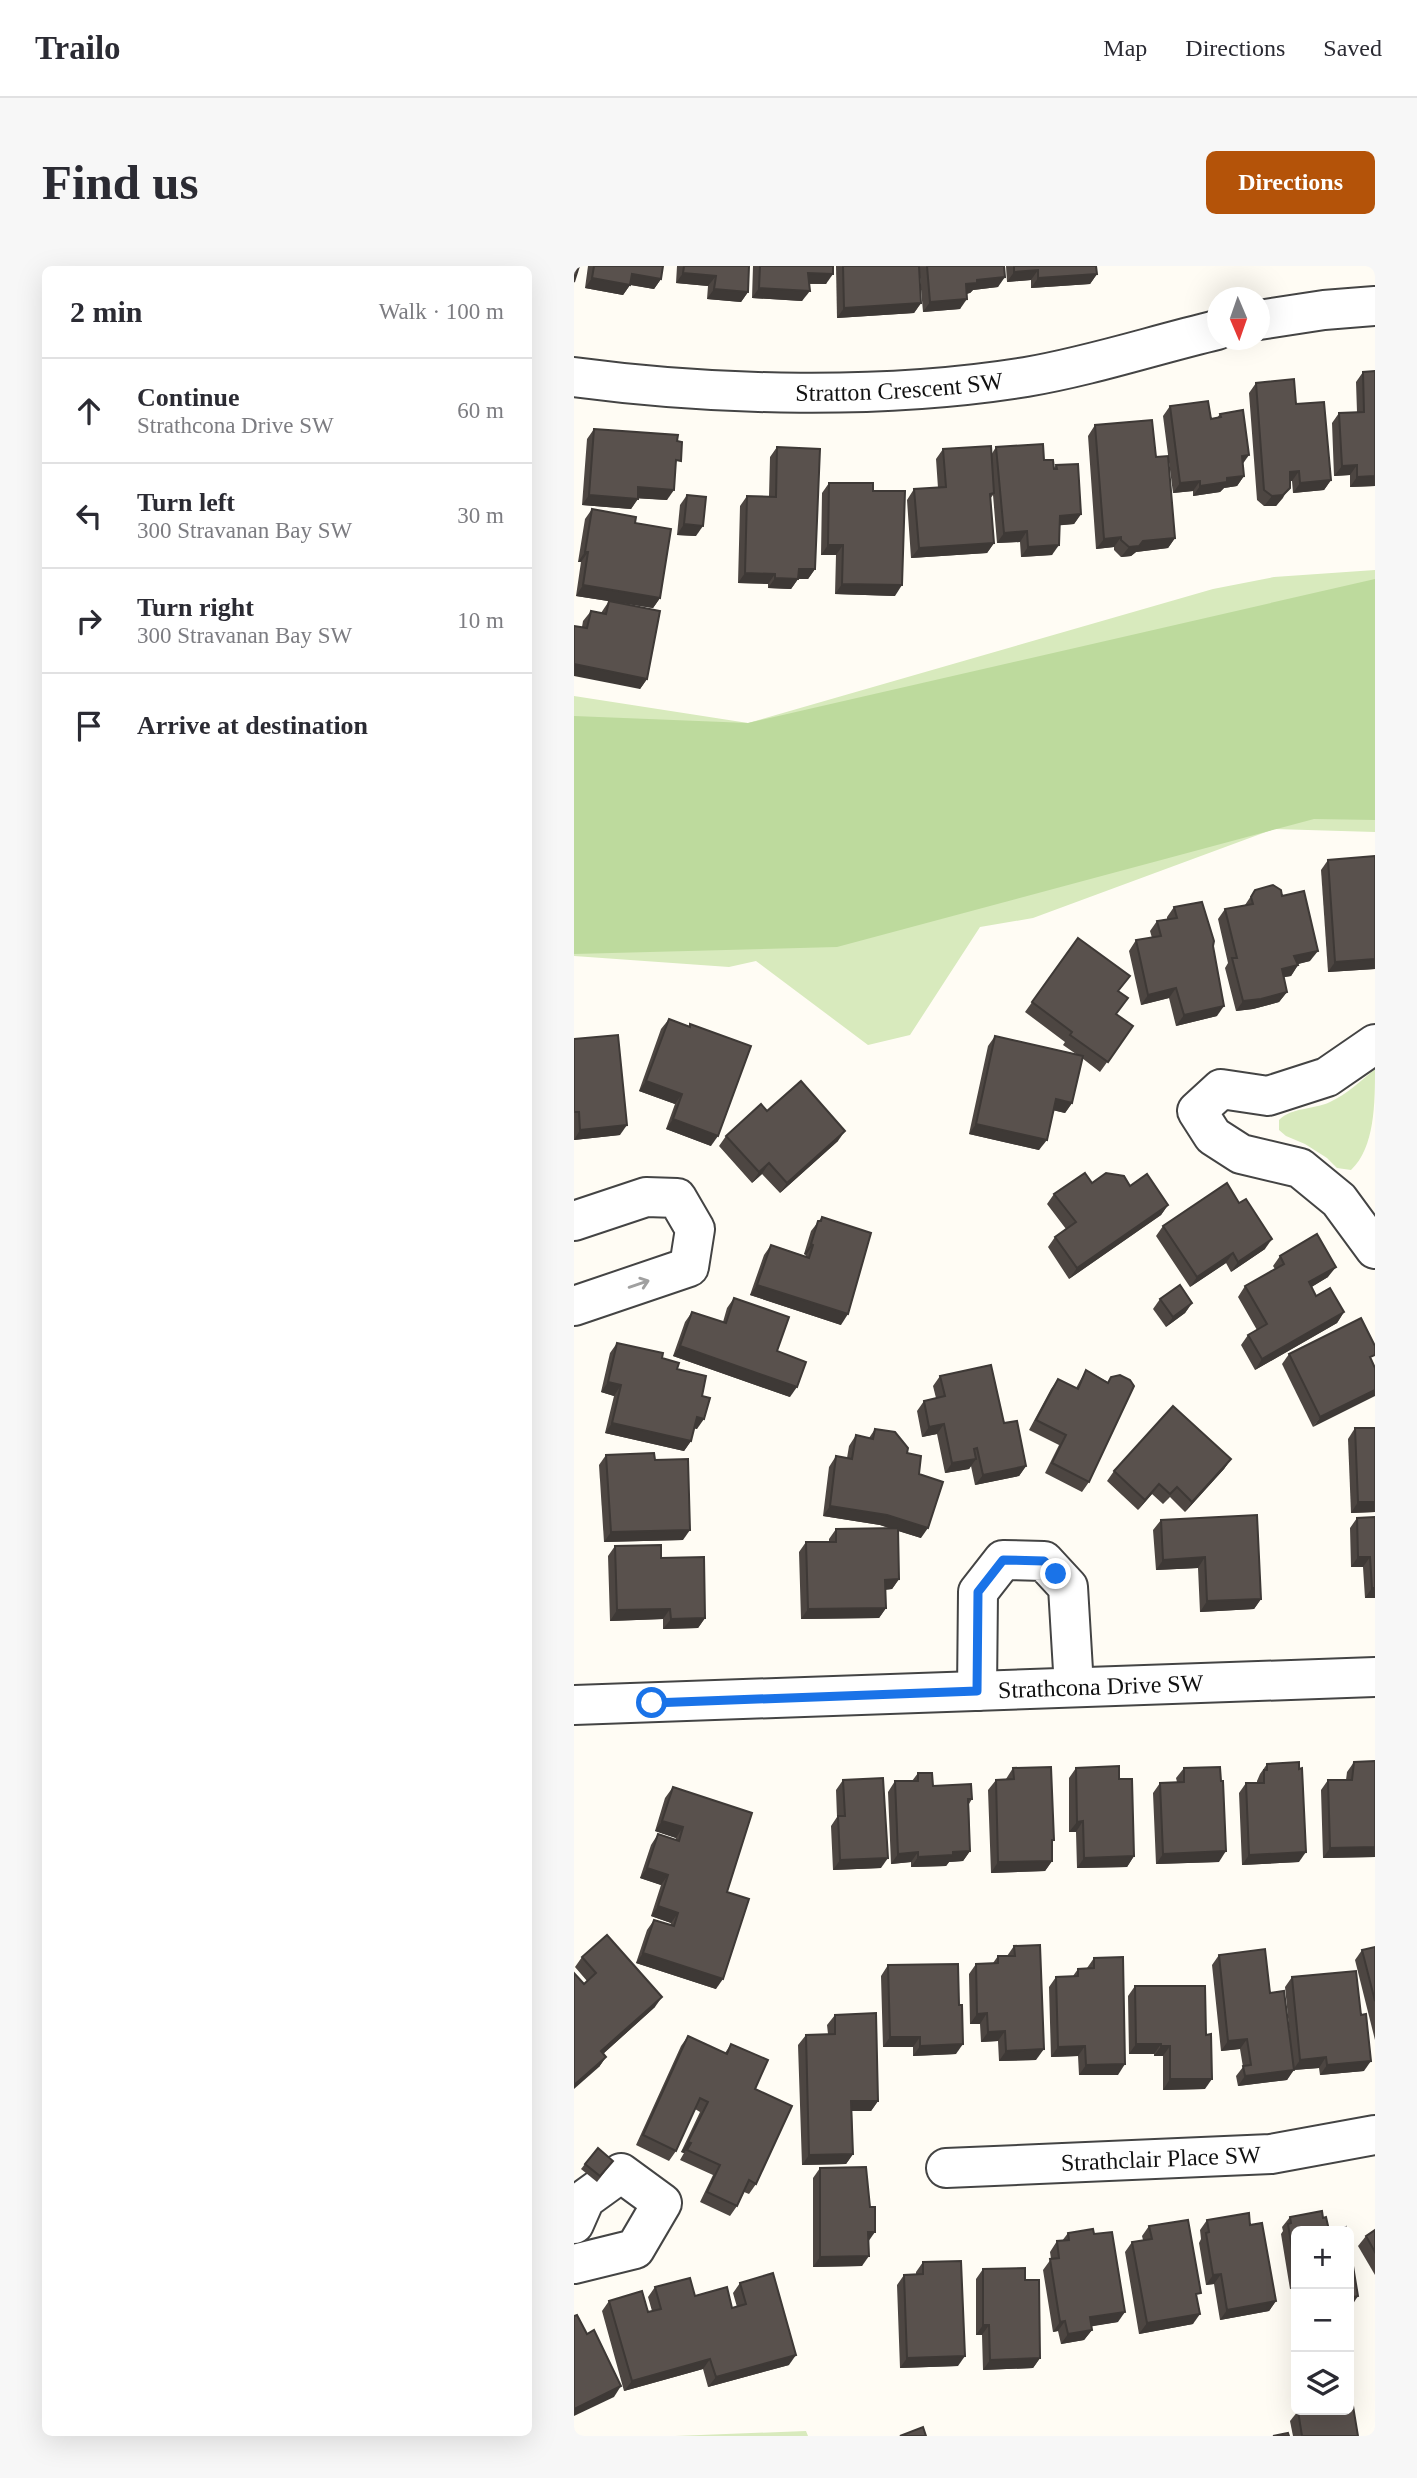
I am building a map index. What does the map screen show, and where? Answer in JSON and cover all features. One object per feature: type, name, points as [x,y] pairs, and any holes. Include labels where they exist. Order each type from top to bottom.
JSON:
[{"type":"street","points":[[1270,318],[1375,306]]},
{"type":"street","name":"Stratton Crescent SW","points":[[574,377],[680,387],[766,391],[852,391],[969,385],[1097,362],[1207,333]]},
{"type":"street","points":[[1373,1233],[1300,1168],[1241,1154],[1213,1136],[1197,1111],[1221,1089],[1268,1097],[1327,1077],[1375,1044]]},
{"type":"street","points":[[574,1221],[646,1197],[677,1198],[695,1228],[690,1267],[574,1306]]},
{"type":"street","points":[[977,1691],[978,1592],[1003,1560],[1044,1561],[1068,1587],[1074,1687]]},
{"type":"street","name":"Strathcona Drive SW","points":[[574,1705],[1375,1678]]},
{"type":"street","name":"Strathclair Place SW","points":[[946,2168],[1271,2154],[1375,2135]]},
{"type":"street","points":[[574,2224],[585,2199],[621,2173],[662,2203],[635,2249],[574,2263]]},
{"type":"green space","points":[[1375,570],[1375,832],[1274,829],[1033,918],[980,927],[910,1035],[868,1045],[756,961],[729,967],[574,956],[574,696],[748,723],[1213,589],[1274,577]]},
{"type":"green space","points":[[1375,579],[1375,820],[1314,819],[837,947],[574,954],[574,716],[748,723]]},
{"type":"green space","points":[[1375,1069],[1374,1110],[1369,1137],[1359,1161],[1351,1170],[1337,1168],[1327,1158],[1279,1130],[1279,1120],[1284,1116],[1330,1102]]},
{"type":"green space","points":[[806,2431],[808,2436],[675,2436]]},
{"type":"building","points":[[574,266],[579,266],[574,282]]},
{"type":"building","points":[[594,266],[663,266],[661,279],[632,274],[630,285],[592,278]]},
{"type":"building","points":[[684,266],[749,266],[748,292],[714,289],[716,276],[683,273]]},
{"type":"building","points":[[760,266],[833,266],[833,274],[808,273],[810,291],[759,288]]},
{"type":"building","points":[[843,266],[919,266],[921,303],[844,308]]},
{"type":"building","points":[[927,266],[1004,266],[1005,277],[966,284],[967,299],[930,302]]},
{"type":"building","points":[[1014,266],[1096,266],[1097,274],[1038,278],[1038,270],[1014,272]]},
{"type":"building","points":[[1375,371],[1375,476],[1357,477],[1357,465],[1342,466],[1339,413],[1364,412],[1363,372]]},
{"type":"building","points":[[1294,379],[1296,404],[1324,402],[1331,480],[1300,483],[1299,471],[1290,472],[1290,488],[1283,495],[1272,496],[1264,490],[1256,383]]},
{"type":"building","points":[[1208,401],[1211,419],[1221,417],[1220,414],[1243,410],[1249,455],[1242,456],[1244,476],[1200,486],[1200,481],[1180,483],[1170,406]]},
{"type":"building","points":[[1152,420],[1156,457],[1168,456],[1175,538],[1143,541],[1139,546],[1129,547],[1121,537],[1104,539],[1095,425]]},
{"type":"building","points":[[594,429],[678,435],[677,441],[682,442],[681,461],[676,460],[674,490],[638,487],[638,499],[589,495]]},
{"type":"building","points":[[1043,444],[1044,460],[1053,460],[1054,469],[1057,469],[1056,465],[1078,464],[1081,514],[1060,516],[1059,545],[1028,547],[1027,531],[1004,533],[996,447]]},
{"type":"building","points":[[991,446],[994,493],[990,494],[994,543],[919,548],[914,489],[946,487],[943,449]]},
{"type":"building","points":[[777,447],[820,449],[815,569],[799,569],[798,579],[775,578],[775,574],[745,573],[747,496],[776,497]]},
{"type":"building","points":[[829,483],[873,483],[873,491],[905,491],[902,585],[842,584],[843,545],[828,545]]},
{"type":"building","points":[[687,495],[706,497],[703,526],[684,524]]},
{"type":"building","points":[[592,509],[636,517],[635,523],[671,529],[660,598],[583,585]]},
{"type":"building","points":[[609,601],[660,611],[647,679],[574,664],[574,626],[587,628],[591,611],[606,614]]},
{"type":"building","points":[[1375,856],[1375,959],[1335,962],[1328,860]]},
{"type":"building","points":[[1273,885],[1281,890],[1282,896],[1304,891],[1318,951],[1294,956],[1298,965],[1282,969],[1287,992],[1243,1001],[1232,958],[1237,958],[1225,909],[1253,904],[1251,897],[1255,890]]},
{"type":"building","points":[[1202,902],[1214,941],[1224,1006],[1184,1015],[1176,988],[1148,995],[1136,940],[1161,936],[1157,921],[1177,918],[1174,907]]},
{"type":"building","points":[[1078,938],[1130,976],[1118,991],[1128,998],[1116,1014],[1133,1026],[1108,1062],[1070,1035],[1072,1032],[1032,1002]]},
{"type":"building","points":[[669,1019],[751,1046],[718,1136],[673,1119],[682,1094],[646,1081]]},
{"type":"building","points":[[618,1035],[627,1125],[580,1130],[579,1112],[574,1112],[574,1039]]},
{"type":"building","points":[[995,1036],[1083,1056],[1072,1103],[1056,1099],[1047,1140],[976,1124]]},
{"type":"building","points":[[801,1081],[845,1131],[787,1183],[769,1163],[759,1172],[726,1136],[761,1104],[767,1111]]},
{"type":"building","points":[[1085,1173],[1092,1183],[1106,1173],[1124,1176],[1130,1186],[1147,1174],[1168,1205],[1077,1268],[1055,1237],[1076,1222],[1054,1194]]},
{"type":"building","points":[[1227,1183],[1239,1203],[1246,1199],[1272,1239],[1238,1262],[1233,1253],[1197,1277],[1163,1226]]},
{"type":"building","points":[[822,1217],[871,1233],[848,1314],[757,1285],[771,1245],[809,1258],[818,1221],[821,1221]]},
{"type":"building","points":[[1317,1234],[1336,1267],[1309,1282],[1316,1296],[1330,1288],[1344,1312],[1262,1359],[1248,1335],[1267,1324],[1245,1286],[1284,1264],[1280,1256]]},
{"type":"building","points":[[1180,1285],[1192,1303],[1173,1317],[1160,1299]]},
{"type":"building","points":[[734,1298],[789,1317],[777,1351],[806,1362],[797,1387],[680,1346],[692,1312],[726,1323]]},
{"type":"building","points":[[1361,1318],[1375,1346],[1375,1355],[1370,1357],[1375,1368],[1375,1390],[1320,1417],[1289,1354]]},
{"type":"building","points":[[617,1343],[663,1353],[662,1358],[679,1363],[677,1369],[706,1376],[702,1396],[710,1398],[704,1419],[697,1417],[691,1441],[612,1423],[621,1385],[608,1382]]},
{"type":"building","points":[[991,1365],[1004,1423],[1017,1421],[1026,1466],[983,1475],[977,1448],[974,1449],[976,1459],[952,1463],[944,1424],[929,1427],[924,1401],[945,1396],[940,1376]]},
{"type":"building","points":[[1086,1370],[1108,1383],[1111,1377],[1120,1375],[1130,1380],[1134,1386],[1089,1482],[1052,1463],[1066,1435],[1036,1420],[1058,1379],[1078,1389]]},
{"type":"building","points":[[1173,1406],[1231,1459],[1192,1502],[1177,1487],[1170,1494],[1159,1484],[1145,1500],[1114,1471]]},
{"type":"building","points":[[1355,1428],[1375,1428],[1375,1502],[1358,1502]]},
{"type":"building","points":[[875,1429],[895,1432],[908,1448],[907,1453],[921,1456],[919,1474],[943,1482],[928,1528],[887,1515],[830,1506],[836,1456],[852,1459],[856,1435],[873,1439]]},
{"type":"building","points":[[654,1453],[655,1460],[688,1459],[690,1530],[611,1532],[606,1455]]},
{"type":"building","points":[[1257,1515],[1261,1599],[1207,1601],[1205,1557],[1163,1560],[1161,1520]]},
{"type":"building","points":[[1375,1517],[1375,1588],[1372,1588],[1370,1557],[1358,1557],[1357,1518]]},
{"type":"building","points":[[898,1528],[899,1579],[885,1580],[886,1608],[808,1609],[806,1542],[836,1542],[836,1529]]},
{"type":"building","points":[[661,1545],[661,1558],[704,1557],[705,1618],[671,1619],[670,1609],[617,1610],[615,1546]]},
{"type":"building","points":[[1375,1761],[1375,1847],[1330,1848],[1328,1780],[1352,1780],[1354,1762]]},
{"type":"building","points":[[1299,1762],[1299,1769],[1302,1768],[1306,1852],[1249,1855],[1246,1783],[1264,1783],[1267,1764]]},
{"type":"building","points":[[1119,1766],[1119,1779],[1132,1779],[1134,1856],[1084,1858],[1083,1821],[1077,1822],[1076,1768]]},
{"type":"building","points":[[1051,1767],[1054,1840],[1052,1861],[998,1862],[996,1780],[1014,1779],[1013,1768]]},
{"type":"building","points":[[1220,1767],[1226,1851],[1163,1854],[1160,1783],[1184,1782],[1184,1768]]},
{"type":"building","points":[[918,1773],[932,1773],[933,1786],[971,1784],[972,1799],[968,1799],[970,1851],[918,1857],[918,1852],[898,1854],[895,1781],[918,1781]]},
{"type":"building","points":[[883,1778],[888,1858],[840,1860],[838,1816],[845,1816],[843,1780]]},
{"type":"building","points":[[673,1787],[752,1813],[727,1892],[749,1899],[723,1979],[643,1953],[654,1920],[674,1926],[678,1913],[658,1906],[668,1875],[647,1868],[658,1834],[679,1841],[683,1827],[662,1821]]},
{"type":"building","points":[[607,1935],[662,1997],[601,2051],[606,2057],[574,2085],[574,1973],[584,1984],[596,1973],[582,1957]]},
{"type":"building","points":[[1040,1945],[1044,2049],[1006,2051],[1005,2031],[988,2032],[987,2013],[977,2014],[976,1964],[998,1963],[998,1956],[1015,1956],[1014,1946]]},
{"type":"building","points":[[1375,1947],[1375,2001],[1362,1950]]},
{"type":"building","points":[[1265,1949],[1270,1993],[1284,1991],[1294,2070],[1245,2076],[1243,2066],[1251,2065],[1247,2039],[1228,2041],[1219,1955]]},
{"type":"building","points":[[1123,1957],[1125,2064],[1086,2065],[1085,2046],[1058,2047],[1056,1977],[1078,1976],[1078,1969],[1094,1968],[1094,1958]]},
{"type":"building","points":[[958,1964],[963,2044],[920,2046],[920,2037],[890,2037],[888,1965]]},
{"type":"building","points":[[1356,1971],[1361,2015],[1366,2014],[1371,2061],[1327,2065],[1326,2057],[1300,2060],[1292,1977]]},
{"type":"building","points":[[1135,1986],[1205,1986],[1206,2035],[1211,2034],[1212,2079],[1170,2079],[1170,2046],[1136,2044]]},
{"type":"building","points":[[876,2013],[878,2101],[851,2101],[853,2154],[809,2155],[806,2035],[835,2034],[835,2015]]},
{"type":"building","points":[[688,2036],[727,2054],[731,2044],[768,2060],[755,2089],[792,2106],[756,2184],[749,2180],[737,2206],[707,2192],[720,2165],[687,2150],[691,2143],[688,2142],[708,2102],[700,2098],[676,2151],[643,2135]]},
{"type":"building","points":[[598,2148],[613,2161],[600,2176],[585,2164]]},
{"type":"building","points":[[866,2167],[870,2207],[875,2207],[875,2232],[868,2232],[869,2256],[820,2257],[820,2168]]},
{"type":"building","points":[[1322,2211],[1328,2226],[1291,2226],[1291,2243],[1288,2224],[1291,2223],[1290,2217]]},
{"type":"building","points":[[1249,2213],[1250,2225],[1262,2223],[1276,2301],[1227,2310],[1221,2274],[1213,2275],[1206,2233],[1209,2232],[1207,2220]]},
{"type":"building","points":[[1188,2220],[1201,2293],[1196,2294],[1200,2314],[1147,2323],[1132,2242],[1152,2239],[1149,2226]]},
{"type":"building","points":[[1093,2229],[1094,2234],[1112,2232],[1125,2312],[1090,2317],[1092,2330],[1068,2334],[1065,2321],[1060,2322],[1050,2259],[1059,2258],[1057,2241],[1069,2240],[1068,2233]]},
{"type":"building","points":[[1375,2230],[1375,2252],[1366,2236]]},
{"type":"building","points":[[961,2261],[965,2356],[907,2358],[904,2275],[923,2274],[923,2262]]},
{"type":"building","points":[[1025,2268],[1025,2280],[1039,2280],[1040,2358],[990,2360],[989,2325],[983,2325],[983,2269]]},
{"type":"building","points":[[1354,2272],[1358,2296],[1354,2297]]},
{"type":"building","points":[[773,2273],[796,2355],[716,2377],[710,2359],[632,2381],[609,2301],[642,2291],[648,2312],[661,2309],[655,2287],[690,2278],[695,2296],[727,2287],[732,2308],[746,2304],[740,2283]]},
{"type":"building","points":[[577,2315],[587,2334],[594,2330],[621,2386],[574,2409],[574,2316]]},
{"type":"building","points":[[1354,2412],[1358,2436],[1302,2436],[1299,2415],[1354,2415]]},
{"type":"building","points":[[923,2427],[926,2436],[900,2436]]},
{"type":"route","points":[[652,1703],[977,1691],[978,1592],[1003,1560],[1044,1561],[1056,1574]]}]
